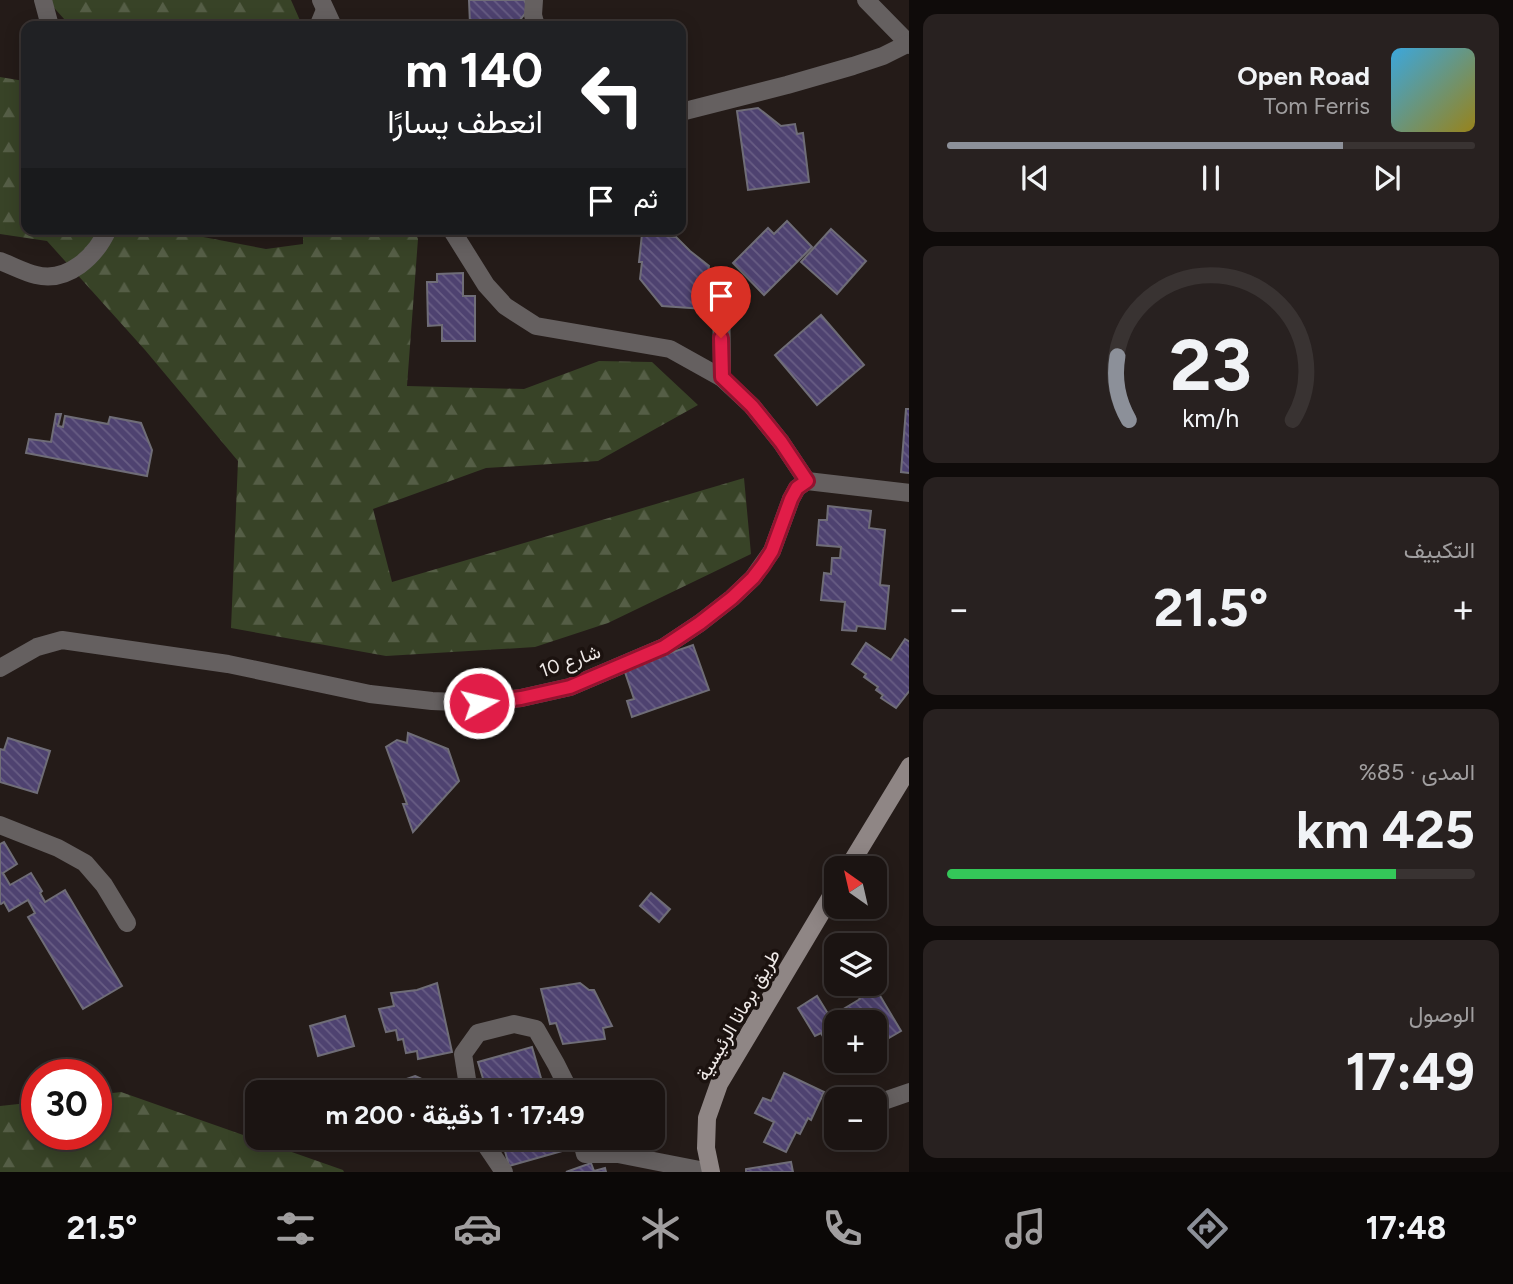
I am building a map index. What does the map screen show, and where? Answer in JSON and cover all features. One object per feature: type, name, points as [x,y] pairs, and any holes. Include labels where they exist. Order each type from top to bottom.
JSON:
[{"type":"street","points":[[43,0],[49,21]]},
{"type":"street","points":[[534,0],[535,21]]},
{"type":"street","points":[[686,111],[787,86],[883,56],[908,44],[866,0]]},
{"type":"street","points":[[322,3],[331,21]]},
{"type":"street","points":[[0,261],[37,276],[57,275],[88,259],[105,235]]},
{"type":"street","points":[[455,235],[486,285],[505,306],[536,326],[657,345],[670,349],[722,377],[752,406],[807,481],[909,493]]},
{"type":"street","points":[[722,276],[722,377]]},
{"type":"street","name":"شارع 10","points":[[0,668],[37,647],[62,640],[228,664],[370,694],[432,701],[479,703],[521,698],[570,687],[664,647],[732,598],[753,578],[772,551],[791,499],[797,488],[807,481]]},
{"type":"street","points":[[855,856],[909,766]]},
{"type":"street","points":[[0,825],[58,848],[85,863],[104,885],[127,923]]},
{"type":"street","name":"طريق برمانا الرئيسية","points":[[710,1172],[706,1148],[707,1118],[719,1084],[824,908]]},
{"type":"street","points":[[467,1080],[463,1054],[478,1033],[514,1024],[536,1029],[564,1080]]},
{"type":"street","points":[[887,1100],[909,1092]]},
{"type":"street","points":[[489,1150],[505,1172]]},
{"type":"street","points":[[584,1150],[585,1154],[618,1154],[710,1172]]},
{"type":"lane","points":[[317,21],[322,3]]},
{"type":"green space","points":[[47,0],[291,0],[300,21],[64,21]]},
{"type":"green space","points":[[0,77],[21,80],[21,235],[192,235],[266,249],[303,244],[303,235],[416,235],[407,386],[524,389],[599,361],[652,362],[698,405],[598,461],[486,468],[373,509],[392,582],[744,478],[751,554],[608,623],[535,647],[386,656],[231,628],[238,461],[145,350],[47,241],[0,234]]},
{"type":"green space","points":[[121,1092],[245,1136],[245,1150],[286,1150],[344,1172],[0,1172],[0,1106],[21,1104],[21,1150],[112,1150],[112,1093]]},
{"type":"building","points":[[469,0],[524,0],[529,9],[519,21],[470,21]]},
{"type":"building","points":[[758,108],[781,126],[795,124],[797,134],[803,133],[809,182],[748,190],[737,111]]},
{"type":"building","points":[[787,221],[812,247],[764,295],[733,263],[768,228],[774,234]]},
{"type":"building","points":[[831,229],[866,261],[837,294],[801,262]]},
{"type":"building","points":[[642,235],[676,237],[709,266],[704,309],[662,306],[640,279],[642,262],[639,262]]},
{"type":"building","points":[[463,273],[463,296],[475,296],[475,341],[442,341],[442,325],[428,326],[427,282],[437,282],[437,274]]},
{"type":"building","points":[[821,315],[864,365],[817,405],[775,355]]},
{"type":"building","points":[[906,409],[909,409],[909,473],[901,472]]},
{"type":"building","points":[[56,414],[61,414],[58,426],[63,427],[65,416],[108,424],[110,417],[141,423],[152,450],[147,476],[26,453],[29,439],[51,442]]},
{"type":"building","points":[[828,506],[871,511],[869,528],[885,530],[880,585],[889,586],[885,629],[857,626],[856,631],[842,630],[845,602],[821,600],[824,573],[831,574],[832,558],[840,558],[841,547],[817,545],[819,520],[827,520]]},
{"type":"building","points":[[905,639],[909,641],[909,691],[896,708],[881,698],[883,695],[876,690],[878,687],[852,664],[866,643],[891,660]]},
{"type":"building","points":[[693,645],[709,690],[632,717],[627,701],[634,699],[624,669]]},
{"type":"building","points":[[408,733],[448,749],[459,781],[413,832],[403,804],[407,804],[386,747],[397,740],[407,743]]},
{"type":"building","points":[[8,738],[50,751],[37,793],[0,782],[0,749],[4,750]]},
{"type":"building","points":[[4,842],[17,864],[3,873],[10,885],[31,873],[45,902],[65,890],[122,986],[83,1009],[28,917],[35,913],[28,900],[9,911],[4,902],[0,903],[0,844]]},
{"type":"building","points":[[651,893],[670,909],[659,922],[640,906]]},
{"type":"building","points":[[437,983],[452,1052],[418,1059],[417,1051],[406,1053],[403,1039],[398,1040],[396,1030],[386,1032],[379,1009],[394,1006],[391,993],[417,990]]},
{"type":"building","points":[[580,983],[589,990],[594,990],[612,1026],[603,1028],[605,1039],[563,1044],[556,1023],[550,1024],[541,989]]},
{"type":"building","points":[[817,996],[826,1010],[824,1038],[821,1033],[815,1036],[798,1008]]},
{"type":"building","points":[[858,996],[880,996],[901,1031],[887,1039],[887,1010],[842,1010],[860,999]]},
{"type":"building","points":[[345,1016],[354,1046],[318,1056],[310,1026]]},
{"type":"building","points":[[532,1047],[542,1080],[483,1080],[478,1062]]},
{"type":"building","points":[[784,1073],[824,1092],[811,1120],[808,1118],[800,1134],[796,1132],[786,1152],[764,1142],[774,1122],[755,1113],[763,1098],[771,1101]]},
{"type":"building","points":[[415,1076],[424,1080],[403,1080]]},
{"type":"building","points":[[505,1150],[562,1151],[509,1166]]},
{"type":"building","points":[[791,1162],[793,1172],[746,1172],[746,1169]]},
{"type":"building","points":[[591,1163],[594,1171],[605,1168],[606,1172],[566,1172]]},
{"type":"route","points":[[479,703],[521,698],[570,687],[664,647],[732,598],[753,578],[772,551],[791,499],[797,488],[807,481],[752,406],[722,377],[721,338]]}]
